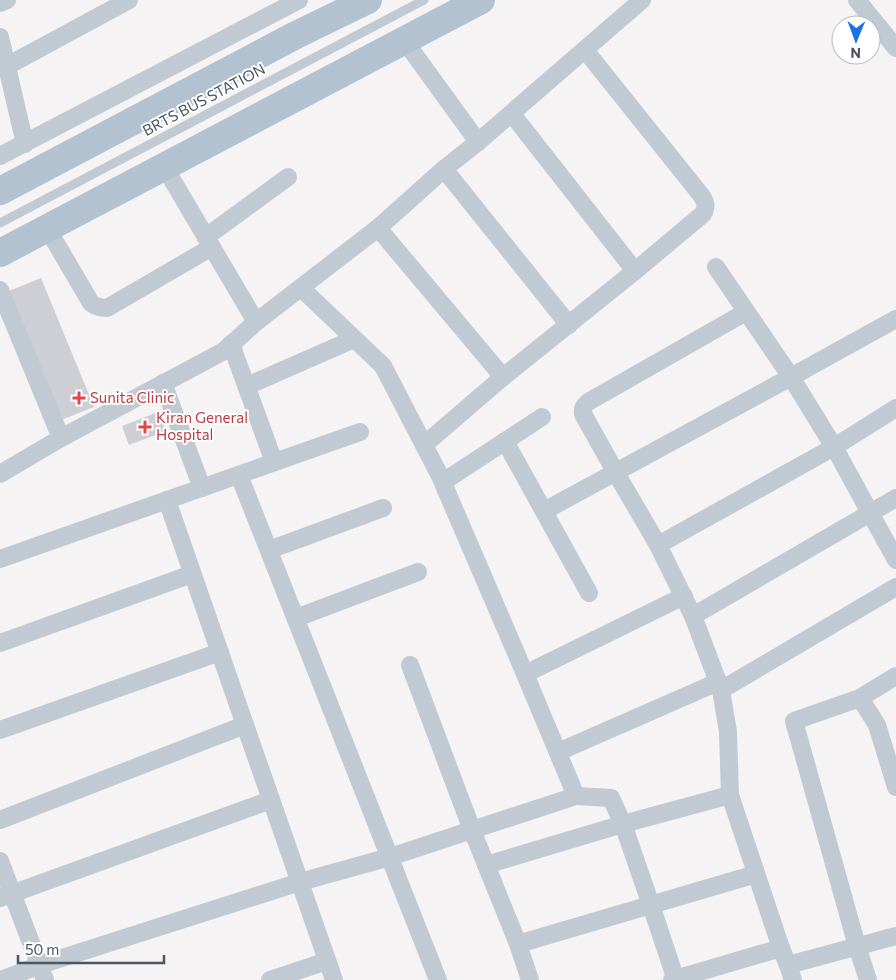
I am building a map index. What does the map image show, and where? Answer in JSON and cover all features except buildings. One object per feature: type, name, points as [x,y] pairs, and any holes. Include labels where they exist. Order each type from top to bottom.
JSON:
[{"type":"main road","points":[[0,190],[296,35],[368,0]]},
{"type":"main road","points":[[0,252],[480,0]]},
{"type":"street","points":[[0,4],[7,0]]},
{"type":"street","points":[[7,66],[129,0]]},
{"type":"street","points":[[0,156],[279,5],[299,0]]},
{"type":"street","points":[[0,474],[61,438],[224,351],[256,322],[378,228],[444,169],[512,114],[642,0]]},
{"type":"street","points":[[857,0],[896,48]]},
{"type":"street","points":[[279,5],[296,35]]},
{"type":"street","points":[[0,37],[7,66],[8,104],[25,144]]},
{"type":"street","points":[[404,40],[478,142]]},
{"type":"street","points":[[424,445],[503,377],[703,214],[706,204],[701,195],[585,50]]},
{"type":"street","points":[[512,114],[635,270]]},
{"type":"street","points":[[164,166],[256,322]]},
{"type":"street","points":[[444,169],[568,325]]},
{"type":"street","points":[[47,228],[92,303],[96,307],[107,308],[209,242],[288,177]]},
{"type":"street","points":[[378,228],[503,377]]},
{"type":"street","points":[[716,267],[834,447],[896,560]]},
{"type":"street","points":[[301,288],[384,366],[443,482],[576,796]]},
{"type":"street","points":[[0,290],[61,438]]},
{"type":"street","points":[[746,312],[584,405],[582,410],[658,545],[684,596],[719,686],[728,732],[730,795],[790,972],[857,946],[896,936]]},
{"type":"street","points":[[544,511],[790,378],[896,318]]},
{"type":"street","points":[[247,386],[354,339]]},
{"type":"street","points":[[231,344],[274,462]]},
{"type":"street","points":[[163,383],[202,488]]},
{"type":"street","points":[[658,545],[834,447],[896,408]]},
{"type":"street","points":[[443,482],[542,417]]},
{"type":"street","points":[[0,559],[360,432]]},
{"type":"street","points":[[506,441],[589,594]]},
{"type":"street","points":[[239,475],[438,980]]},
{"type":"street","points":[[693,616],[896,498]]},
{"type":"street","points":[[167,500],[334,980]]},
{"type":"street","points":[[269,550],[382,508]]},
{"type":"street","points":[[296,618],[418,572]]},
{"type":"street","points":[[0,643],[192,574]]},
{"type":"street","points":[[558,752],[719,686],[896,587]]},
{"type":"street","points":[[525,674],[684,596]]},
{"type":"street","points":[[0,730],[220,652]]},
{"type":"street","points":[[410,665],[472,830],[518,944],[530,980]]},
{"type":"street","points":[[868,980],[794,721],[860,698],[896,676]]},
{"type":"street","points":[[860,698],[877,725],[896,786]]},
{"type":"street","points":[[0,820],[245,725]]},
{"type":"street","points":[[486,865],[623,824],[730,795]]},
{"type":"street","points":[[1,980],[43,972],[300,882],[390,857],[576,796],[611,798],[623,824],[674,980],[781,948]]},
{"type":"street","points":[[6,896],[271,800]]},
{"type":"street","points":[[0,861],[6,896],[43,972]]},
{"type":"street","points":[[518,944],[756,874]]},
{"type":"street","points":[[276,979],[327,960]]},
{"type":"lane","name":"BRTS BUS STATION","points":[[0,223],[424,1]]},
{"type":"place","name":"Sunita Clinic","points":[[79,398]]},
{"type":"place","name":"Kiran General Hospital","points":[[145,427]]}]
